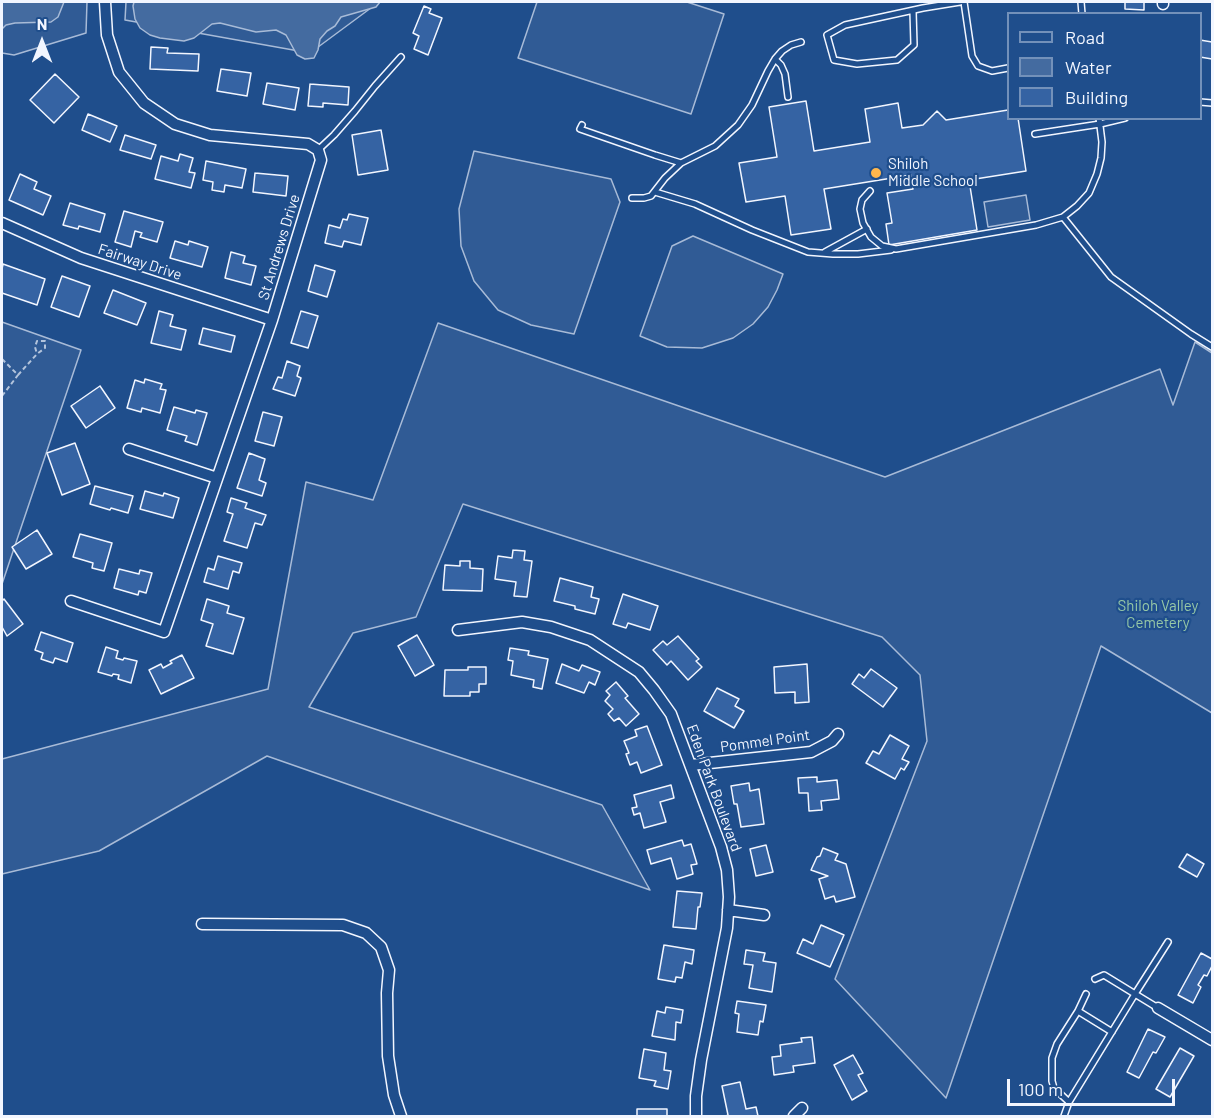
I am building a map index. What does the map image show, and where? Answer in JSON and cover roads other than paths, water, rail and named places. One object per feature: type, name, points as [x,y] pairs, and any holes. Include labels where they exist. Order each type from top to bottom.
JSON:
[{"type":"street","points":[[105,2],[107,35],[119,72],[144,103],[175,124],[210,135],[308,144],[318,150]]},
{"type":"street","name":"St Andrews Drive","points":[[71,601],[164,632],[272,321],[321,160],[318,150]]},
{"type":"street","name":"Fairway Drive","points":[[2,223],[81,258],[272,321]]},
{"type":"street","points":[[129,449],[217,478]]},
{"type":"street","name":"Eden Park Boulevard","points":[[458,630],[522,622],[551,627],[590,640],[639,672],[671,714],[721,847],[727,870],[727,928],[701,1060],[696,1116]]},
{"type":"street","name":"Pommel Point","points":[[691,765],[811,752],[831,741],[838,734]]},
{"type":"street","points":[[728,910],[764,915]]},
{"type":"street","points":[[202,924],[343,925],[366,933],[381,947],[389,970],[388,1056],[394,1095],[401,1116]]},
{"type":"street","points":[[1158,1008],[1212,1040]]},
{"type":"street","points":[[794,1116],[802,1108]]},
{"type":"lane","points":[[913,10],[914,45],[897,60],[857,64],[834,60],[827,35],[845,25],[913,10],[962,2],[972,56],[978,66],[992,71],[1007,68]]},
{"type":"lane","points":[[632,198],[651,196],[681,163],[715,146],[738,125],[752,105],[775,59],[791,45],[801,42]]},
{"type":"lane","points":[[318,150],[401,57]]},
{"type":"lane","points":[[775,59],[785,74],[788,97]]},
{"type":"lane","points":[[655,192],[695,204],[808,252],[858,254],[896,249],[1036,225],[1063,217],[1077,206],[1089,193],[1097,174],[1101,158],[1100,121],[1035,134]]},
{"type":"lane","points":[[582,125],[580,129],[681,163]]},
{"type":"lane","points":[[870,191],[862,200],[860,209],[863,223],[871,237],[882,246],[896,249]]},
{"type":"lane","points":[[1063,217],[1111,277],[1212,347]]},
{"type":"lane","points":[[824,253],[867,229]]},
{"type":"lane","points":[[1064,1116],[1069,1102],[1168,942]]},
{"type":"lane","points":[[1095,980],[1104,975],[1158,1008]]},
{"type":"lane","points":[[1069,1102],[1054,1088],[1052,1058],[1057,1044],[1086,994]]},
{"type":"lane","points":[[1078,1011],[1112,1032]]},
{"type":"water","points":[[2,2],[64,2],[58,17],[51,22],[15,23],[6,25],[2,29]]},
{"type":"water","points":[[134,2],[380,2],[376,7],[341,17],[335,26],[320,39],[314,58],[305,59],[297,55],[286,35],[276,30],[256,32],[220,23],[212,24],[194,38],[184,41],[150,35],[140,28],[135,19]]},
{"type":"place","name":"Shiloh Middle School","points":[[876,173]]},
{"type":"park label","name":"Shiloh Valley Cemetery","points":[[1158,614]]}]
